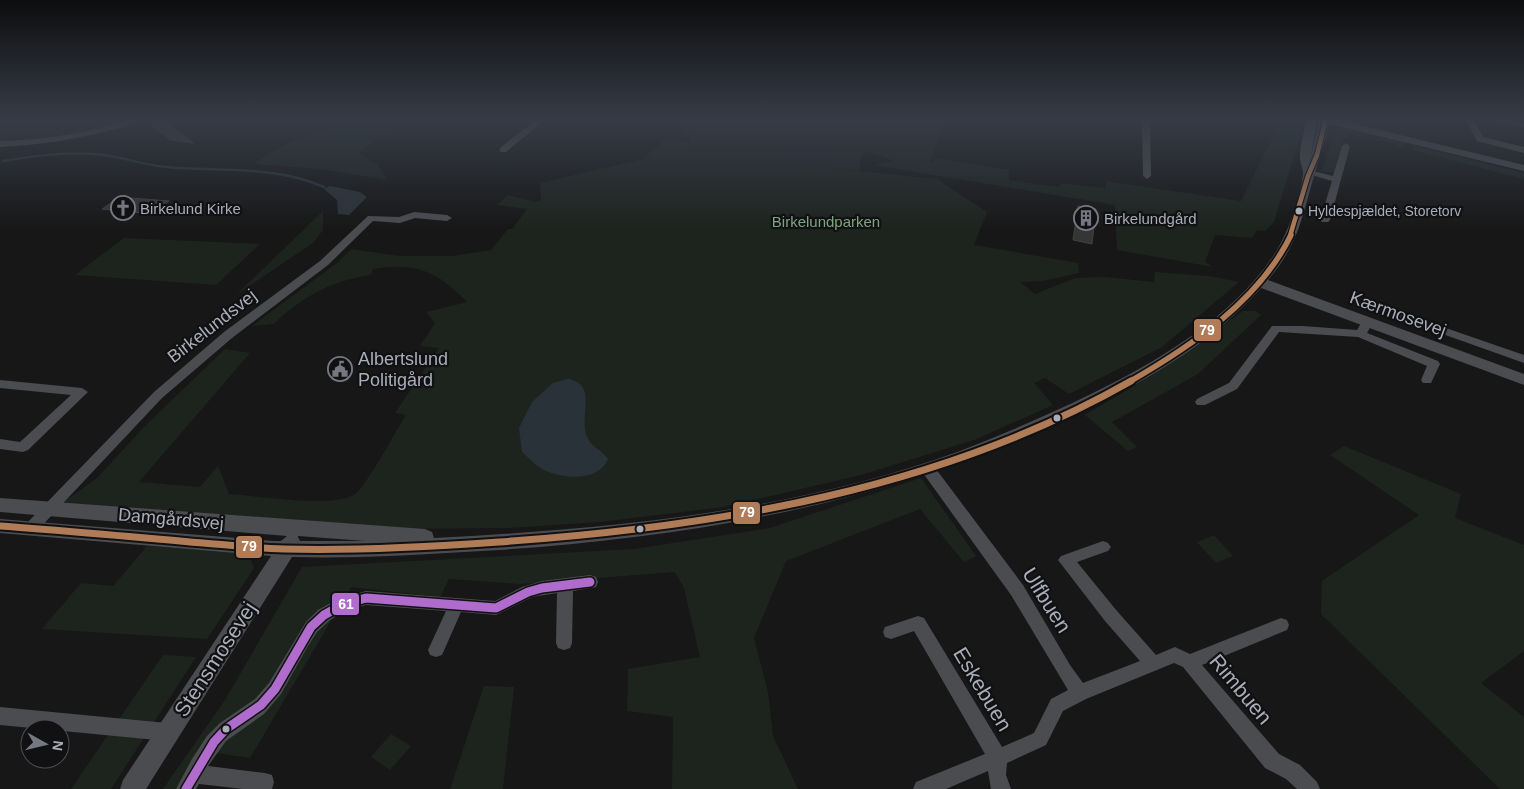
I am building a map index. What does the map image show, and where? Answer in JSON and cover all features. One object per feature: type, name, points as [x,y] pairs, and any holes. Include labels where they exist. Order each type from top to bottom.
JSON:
[{"type":"street","points":[[1147,155],[1147,176]]},
{"type":"street","name":"Damgårdsvej","points":[[1305,155],[1309,173]]},
{"type":"street","name":"Damgårdsvej","points":[[0,526],[286,549],[407,547],[522,541],[602,534],[710,520],[846,492],[928,469],[1052,422],[1143,374],[1208,328],[1259,282],[1279,256],[1292,232],[1306,191],[1309,173],[1317,155]]},
{"type":"street","points":[[1325,220],[1344,155]]},
{"type":"street","points":[[1470,155],[1524,168]]},
{"type":"street","points":[[1309,173],[1337,179]]},
{"type":"street","name":"Birkelundsvej","points":[[31,528],[120,432],[185,370],[324,263],[370,218],[400,220],[414,215],[447,218]]},
{"type":"street","name":"Kærmosevej","points":[[1259,282],[1364,328],[1524,380]]},
{"type":"street","points":[[1382,309],[1524,359]]},
{"type":"street","points":[[1201,402],[1233,386],[1276,328],[1303,328],[1345,332],[1364,328],[1434,364],[1426,380]]},
{"type":"street","points":[[0,384],[82,392],[23,447],[0,444]]},
{"type":"street","name":"Ulfbuen","points":[[928,469],[1017,590],[1064,671],[1080,693]]},
{"type":"street","name":"Damgårdsvej","points":[[0,505],[299,529],[522,541]]},
{"type":"street","name":"Stensmosevej","points":[[132,789],[299,529]]},
{"type":"street","name":"Ulfbuen","points":[[1103,547],[1066,560],[1111,616],[1153,663]]},
{"type":"street","points":[[264,782],[190,782],[210,747],[225,730],[260,707],[273,691],[310,626],[329,611],[348,602],[366,598],[496,608],[542,588],[590,582]]},
{"type":"street","points":[[564,643],[565,585]]},
{"type":"street","points":[[436,650],[456,606]]},
{"type":"street","name":"Eskebuen","points":[[892,632],[918,624],[998,758],[1040,739],[1057,705],[1080,693]]},
{"type":"street","name":"Rimbuen","points":[[1281,625],[1189,662],[1272,761],[1293,772],[1310,789]]},
{"type":"street","points":[[1080,693],[1175,655],[1189,662]]},
{"type":"street","points":[[0,716],[167,732]]},
{"type":"street","points":[[923,789],[998,758],[997,775],[1001,789]]},
{"type":"shaded area","points":[[742,155],[862,155],[860,171],[818,167]]},
{"type":"shaded area","points":[[885,155],[932,155],[930,161]]},
{"type":"shaded area","points":[[330,186],[360,192],[367,197],[349,215],[338,214],[337,200],[324,189]]},
{"type":"shaded area","points":[[568,379],[577,382],[583,388],[586,402],[585,428],[587,437],[608,459],[597,472],[580,477],[552,473],[535,464],[522,452],[519,428],[532,402],[553,383]]},
{"type":"green space","points":[[267,155],[361,155],[377,164],[388,180],[321,169],[253,164]]},
{"type":"green space","name":"Birkelundparken","points":[[648,155],[742,155],[818,167],[937,179],[987,212],[974,245],[1078,263],[1079,273],[1043,281],[1020,282],[1035,294],[1075,278],[1105,277],[1154,282],[1155,272],[1209,276],[1239,282],[1162,347],[1069,394],[1045,378],[1034,383],[1053,405],[974,440],[861,475],[723,507],[600,522],[509,528],[380,529],[61,504],[97,478],[145,426],[225,349],[250,353],[139,482],[200,487],[218,466],[229,494],[312,501],[343,499],[354,495],[366,482],[406,415],[395,413],[439,348],[420,346],[435,323],[426,312],[467,302],[446,283],[425,271],[414,268],[388,267],[373,269],[371,275],[357,277],[318,291],[284,314],[274,324],[252,326],[337,263],[351,249],[399,256],[452,256],[491,250],[508,229],[512,229],[527,209],[497,205],[508,195],[536,202],[541,200],[540,183],[643,159]]},
{"type":"green space","points":[[878,155],[934,162],[936,158],[1009,170],[1009,180],[1059,187],[1063,183],[1106,188],[1106,181],[1241,201],[1264,155],[1294,155],[1274,222],[1265,231],[1257,230],[1252,238],[1215,235],[1205,262],[1213,267],[1117,250],[1115,205],[874,165],[894,161]]},
{"type":"green space","points":[[1326,155],[1339,155],[1335,172],[1321,172]]},
{"type":"green space","points":[[1431,155],[1451,155],[1524,173],[1524,179]]},
{"type":"green space","points":[[323,211],[323,230],[313,243],[236,295]]},
{"type":"green space","points":[[124,238],[260,244],[216,285],[75,275]]},
{"type":"green space","points":[[1243,311],[1256,311],[1261,315],[1198,374],[1112,422],[1137,447],[1128,451],[1085,415],[1154,374]]},
{"type":"green space","points":[[1344,446],[1461,494],[1455,518],[1524,545],[1524,651],[1481,683],[1524,717],[1524,789],[1500,789],[1321,614],[1322,581],[1419,515],[1330,455]]},
{"type":"green space","points":[[921,478],[976,556],[964,562],[920,509],[786,561],[754,638],[768,692],[773,736],[798,789],[672,789],[673,717],[627,711],[628,669],[700,657],[684,588],[675,572],[520,584],[449,579],[440,597],[351,587],[250,758],[202,751],[178,789],[163,789],[225,700],[302,567],[634,549],[770,528]]},
{"type":"green space","points":[[1214,535],[1233,556],[1216,563],[1197,542]]},
{"type":"green space","points":[[147,546],[249,554],[254,568],[207,639],[42,629],[81,583],[113,586]]},
{"type":"green space","points":[[163,655],[196,657],[111,789],[71,789]]},
{"type":"green space","points":[[484,686],[514,687],[503,789],[450,789]]},
{"type":"green space","points":[[391,734],[411,746],[390,770],[371,757]]},
{"type":"building","name":"Birkelund Kirke","points":[[131,198],[169,201],[152,214],[102,209],[114,201],[126,202]]},
{"type":"building","name":"Birkelundgård","points":[[1078,206],[1096,209],[1092,244],[1073,240]]},
{"type":"waterway","points":[[3,161],[52,155]]},
{"type":"waterway","points":[[101,155],[166,167],[266,172],[286,175],[324,187]]},
{"type":"transit line","name":"79","points":[[0,526],[274,548],[330,549],[466,544],[635,530],[719,518],[802,502],[885,481],[965,456],[1044,425],[1120,387],[1187,345],[1229,312],[1248,294],[1281,253],[1291,235],[1298,216],[1309,173],[1317,155]]},
{"type":"transit line","name":"61","points":[[186,789],[203,757],[220,735],[253,712],[275,689],[311,627],[324,615],[342,605],[366,598],[496,608],[528,592],[542,588],[590,582]]},
{"type":"place","name":"Birkelund Kirke","points":[[123,208]]},
{"type":"place","name":"Hyldespjældet, Storetorv","points":[[1299,211]]},
{"type":"place","name":"Birkelundgård","points":[[1086,218]]},
{"type":"place","name":"Albertslund Politigård","points":[[340,369]]}]
